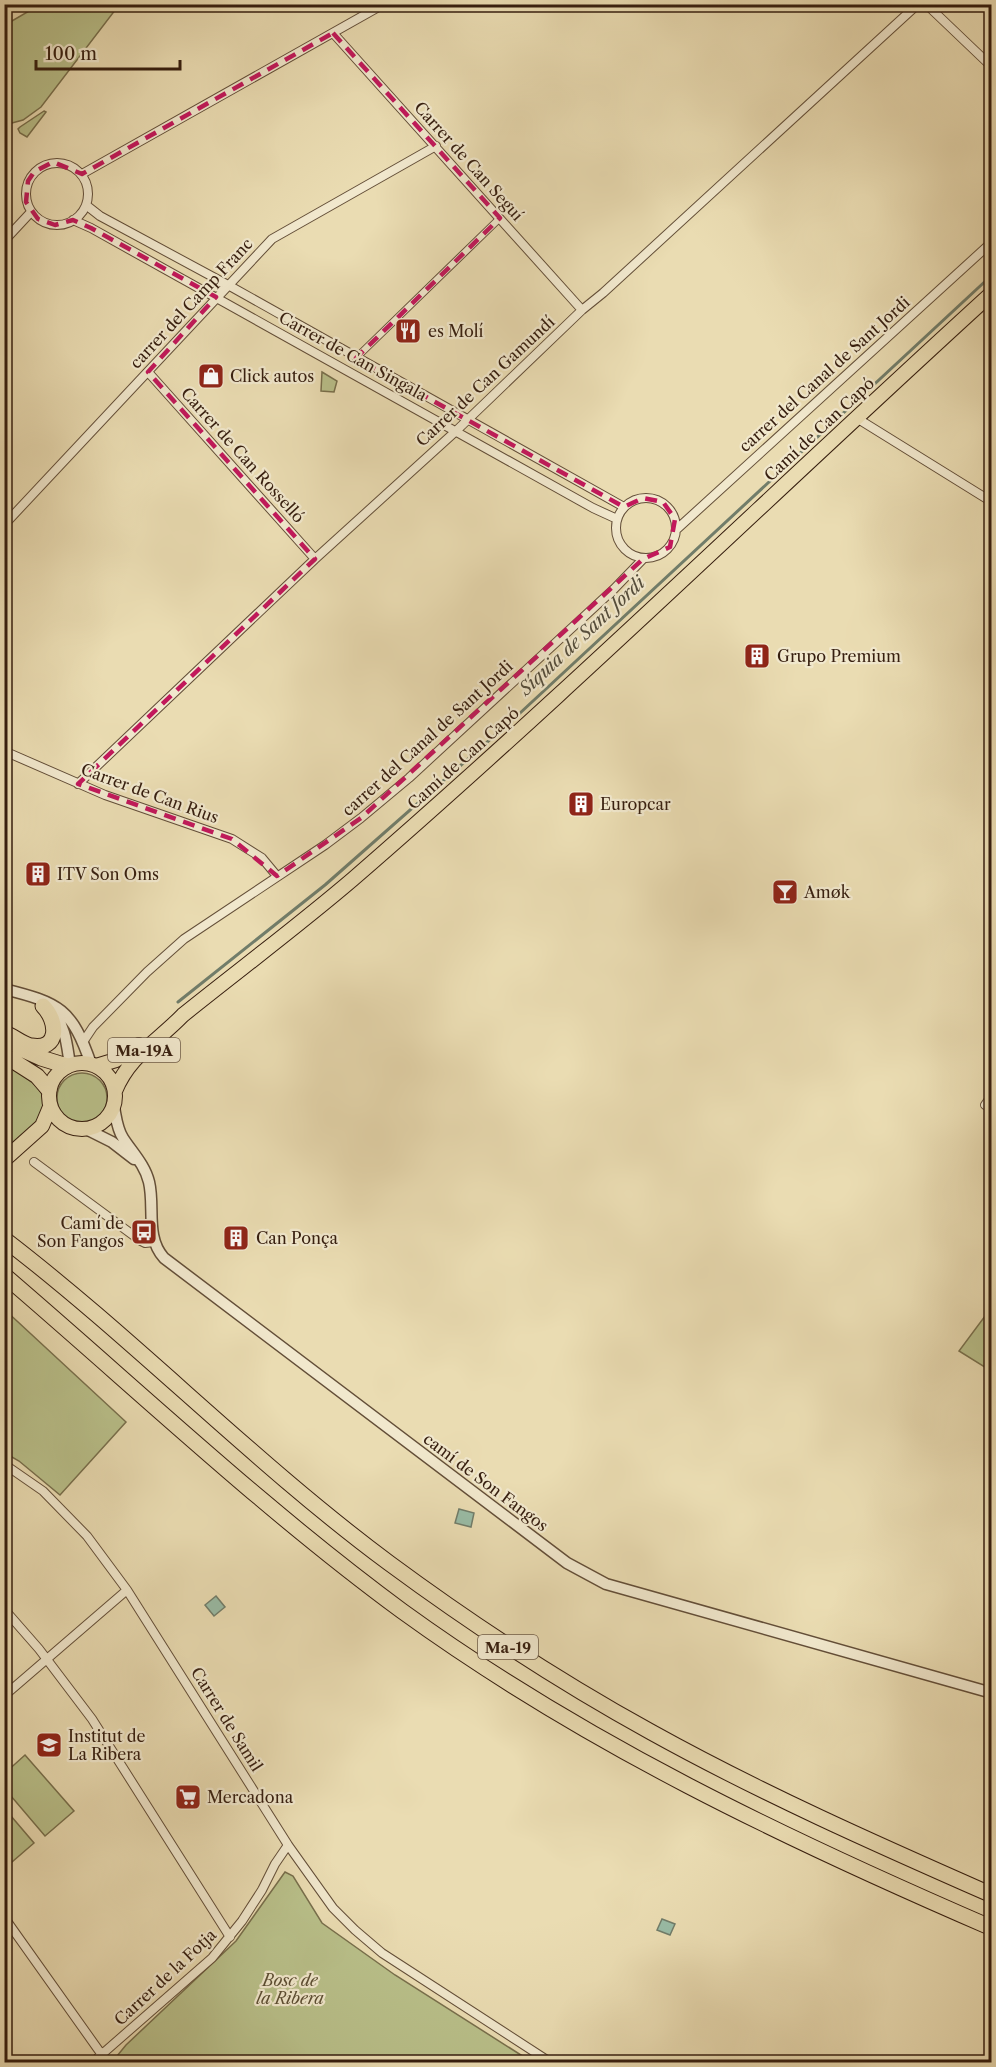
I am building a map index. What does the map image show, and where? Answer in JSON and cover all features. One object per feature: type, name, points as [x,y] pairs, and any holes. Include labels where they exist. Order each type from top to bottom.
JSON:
[{"type":"highway","points":[[4,1033],[30,1046],[47,1043],[52,1038],[54,1025],[52,1017],[43,1006]]},
{"type":"highway","points":[[4,1039],[33,1055],[68,1066]]},
{"type":"highway","points":[[4,1055],[31,1072],[49,1090]]},
{"type":"highway","points":[[4,1229],[19,1250]]},
{"type":"highway","name":"Ma-19","points":[[4,1239],[326,1514],[394,1568],[494,1638],[587,1696],[697,1757],[831,1823],[992,1895]]},
{"type":"highway","name":"Ma-19","points":[[4,1275],[288,1522],[370,1587],[489,1670],[578,1726],[682,1783],[819,1851],[992,1928]]},
{"type":"main road","name":"Camí de Can Capó","points":[[94,1065],[121,1058],[183,1015],[351,880],[543,709],[855,417],[992,293]]},
{"type":"main road","name":"Camí de Can Capó","points":[[115,1091],[131,1062],[164,1035],[183,1015]]},
{"type":"main road","points":[[4,1160],[42,1126],[50,1107],[49,1090],[56,1075],[68,1066],[81,1063],[94,1065],[109,1076],[115,1091],[114,1107],[105,1120],[86,1129],[69,1127],[45,1134],[17,1150]]},
{"type":"main road","points":[[50,1107],[56,1117],[69,1127]]},
{"type":"street","points":[[82,174],[384,4]]},
{"type":"street","name":"Carrer de Can Gamundí","points":[[78,784],[315,559],[456,431],[582,310],[918,4]]},
{"type":"street","points":[[926,4],[992,67]]},
{"type":"street","name":"Carrer de Can Seguí","points":[[333,33],[582,310]]},
{"type":"street","name":"carrer del Camp Franc","points":[[4,525],[272,239],[436,146]]},
{"type":"street","points":[[53,162],[74,167],[82,174],[87,184],[86,205],[81,214],[65,224],[46,223],[31,212],[26,202],[25,191],[28,181],[42,165],[53,162]]},
{"type":"street","name":"Carrer de Can Singala","points":[[86,205],[100,216],[228,285],[624,507]]},
{"type":"street","points":[[4,241],[31,212]]},
{"type":"street","points":[[356,358],[500,218]]},
{"type":"street","name":"Carrer de Can Singala","points":[[73,220],[216,297],[593,508],[617,519]]},
{"type":"street","name":"carrer del Canal de Sant Jordi","points":[[677,529],[992,242]]},
{"type":"street","name":"Carrer de Can Rosselló","points":[[148,372],[315,559]]},
{"type":"street","points":[[855,417],[992,502]]},
{"type":"street","points":[[653,498],[663,502],[670,509],[677,529],[675,539],[663,554],[644,559],[634,557],[621,545],[617,537],[617,519],[624,507],[633,501],[653,498]]},
{"type":"street","name":"carrer del Canal de Sant Jordi","points":[[83,1042],[93,1027],[147,972],[184,939],[362,818],[409,778],[644,559]]},
{"type":"street","name":"Carrer de Can Rius","points":[[4,751],[78,784],[232,839],[262,858],[277,876]]},
{"type":"street","points":[[5,989],[51,1003],[70,1019],[94,1065]]},
{"type":"street","points":[[5,989],[43,1006],[54,1014],[60,1023],[68,1066]]},
{"type":"street","points":[[985,1105],[992,1095]]},
{"type":"street","points":[[114,1107],[122,1136],[141,1165],[150,1186],[154,1242]]},
{"type":"street","points":[[86,1129],[112,1142],[141,1165]]},
{"type":"street","name":"camí de Son Fangos","points":[[34,1162],[141,1241],[154,1242],[160,1254],[172,1265],[567,1563],[606,1584],[992,1693]]},
{"type":"street","name":"Carrer de Samil","points":[[5,1464],[42,1491],[87,1536],[127,1590],[288,1845],[333,1908],[382,1953],[550,2062]]},
{"type":"street","points":[[4,1696],[127,1590]]},
{"type":"street","points":[[4,1609],[92,1719],[230,1937]]},
{"type":"street","name":"Carrer de la Fotja","points":[[93,2062],[104,2059],[212,1958],[252,1906],[288,1845]]},
{"type":"street","points":[[4,1917],[104,2059]]},
{"type":"highlighted area","points":[[333,33],[500,218],[356,358],[624,507],[643,498],[663,502],[675,519],[670,547],[643,559],[361,818],[277,876],[232,839],[78,784],[315,559],[148,372],[216,297],[73,220],[55,225],[38,219],[26,202],[28,181],[34,172],[53,162],[82,174]]},
{"type":"green space","points":[[41,4],[119,5],[41,107],[23,120],[5,122],[5,25]]},
{"type":"green space","points":[[44,111],[46,112],[27,137],[20,133],[18,129],[20,127]]},
{"type":"green space","points":[[322,372],[337,381],[334,392],[321,391]]},
{"type":"green space","points":[[5,1064],[36,1086],[43,1095],[44,1104],[42,1113],[36,1122],[5,1149]]},
{"type":"green space","points":[[77,1073],[87,1073],[100,1080],[107,1093],[107,1103],[100,1116],[87,1123],[77,1123],[68,1119],[61,1112],[57,1103],[57,1093],[61,1084],[68,1077]]},
{"type":"green space","points":[[991,1308],[991,1371],[959,1351]]},
{"type":"green space","points":[[4,1309],[126,1422],[60,1495],[19,1461],[5,1453]]},
{"type":"green space","points":[[25,1755],[74,1811],[45,1836],[5,1789],[5,1773]]},
{"type":"green space","points":[[5,1809],[34,1843],[5,1868],[4,1867]]},
{"type":"green space","name":"Bosc de la Ribera","points":[[285,1872],[293,1876],[322,1923],[395,1975],[532,2062],[122,2062],[117,2056],[126,2045],[236,1941]]},
{"type":"shaded area","points":[[459,1509],[474,1513],[471,1527],[455,1523]]},
{"type":"shaded area","points":[[216,1596],[225,1607],[214,1616],[205,1605]]},
{"type":"shaded area","points":[[662,1919],[675,1924],[670,1935],[657,1930]]},
{"type":"waterway","name":"Síquia de Sant Jordi","points":[[178,1002],[325,885],[519,714],[992,275]]},
{"type":"place","name":"es Molí","points":[[408,331]]},
{"type":"place","name":"Click autos","points":[[211,376]]},
{"type":"place","name":"Grupo Premium","points":[[757,656]]},
{"type":"place","name":"Europcar","points":[[581,804]]},
{"type":"place","name":"ITV Son Oms","points":[[38,874]]},
{"type":"place","name":"Amøk","points":[[785,892]]},
{"type":"place","name":"Camí de Son Fangos","points":[[144,1232]]},
{"type":"place","name":"Can Ponça","points":[[236,1238]]},
{"type":"place","name":"Institut de La Ribera","points":[[49,1745]]},
{"type":"place","name":"Mercadona","points":[[188,1797]]}]
